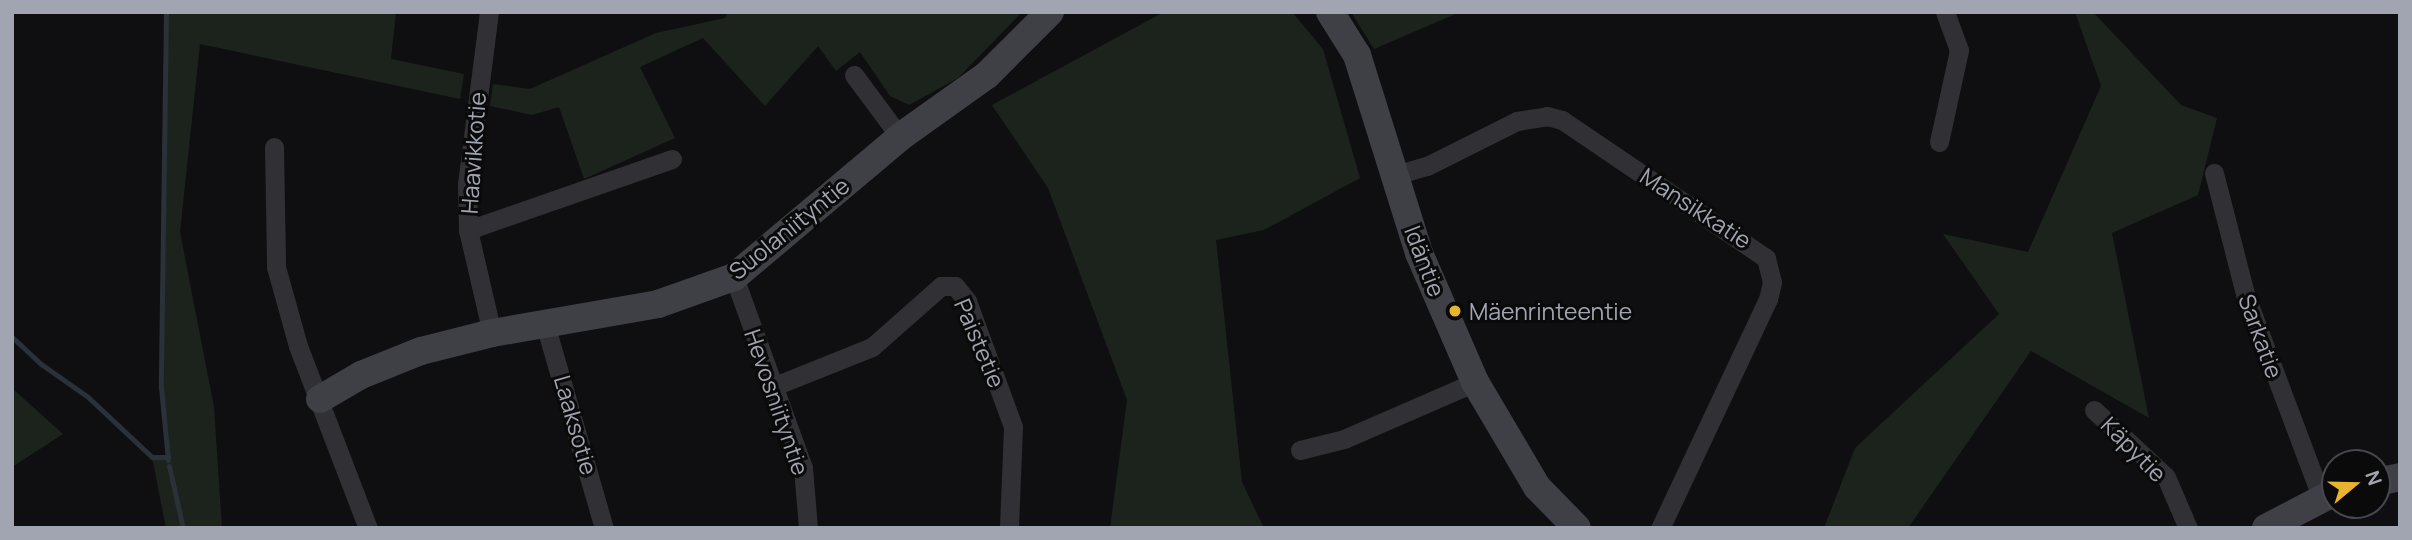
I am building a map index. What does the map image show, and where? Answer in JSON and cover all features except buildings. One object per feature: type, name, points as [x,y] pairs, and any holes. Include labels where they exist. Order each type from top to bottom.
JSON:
[{"type":"street","name":"Haavikkotie","points":[[489,12],[473,114],[468,230],[492,333]]},
{"type":"street","name":"Suolaniityntie","points":[[320,399],[391,362],[492,333],[658,304],[734,277],[900,137],[987,75],[1051,12]]},
{"type":"street","name":"Idäntie","points":[[1330,12],[1357,55],[1419,253],[1475,382],[1537,487],[1577,528]]},
{"type":"street","points":[[1939,142],[1959,50],[1945,12]]},
{"type":"street","points":[[854,75],[900,137]]},
{"type":"street","name":"Mansikkatie","points":[[1395,175],[1427,166],[1517,121],[1547,116],[1562,120],[1766,257],[1772,282],[1768,299],[1660,528]]},
{"type":"street","points":[[274,147],[276,267],[298,346],[368,528]]},
{"type":"street","points":[[468,230],[672,159]]},
{"type":"street","name":"Sarkatie","points":[[2214,173],[2245,294],[2321,477]]},
{"type":"street","name":"Hevosniityntie","points":[[734,277],[803,468],[808,528]]},
{"type":"street","name":"Paistetie","points":[[772,387],[872,347],[941,286],[955,286],[967,301],[1013,427],[1009,528]]},
{"type":"street","name":"Laaksotie","points":[[545,324],[604,528]]},
{"type":"street","points":[[1300,450],[1344,439],[1475,382]]},
{"type":"street","name":"Käpytie","points":[[2094,410],[2166,477],[2188,528]]},
{"type":"street","points":[[2266,528],[2321,498]]},
{"type":"shaded area","points":[[166,12],[396,12],[391,59],[464,74],[460,99],[200,44],[180,232],[214,407],[222,528],[166,528],[152,457],[168,457],[161,387]]},
{"type":"shaded area","points":[[728,12],[1022,12],[958,78],[909,105],[890,96],[860,52],[836,71],[818,46],[765,106],[703,38],[640,67],[675,138],[584,179],[559,107],[532,115],[490,106],[493,84],[530,89],[656,33],[725,18]]},
{"type":"shaded area","points":[[1164,12],[1292,12],[1323,49],[1360,178],[1264,230],[1216,240],[1242,482],[1264,528],[1110,528],[1127,400],[1048,188],[992,105]]},
{"type":"shaded area","points":[[1351,12],[1460,12],[1374,49]]},
{"type":"shaded area","points":[[2075,12],[2093,12],[2181,105],[2217,118],[2198,195],[2112,233],[2149,418],[2031,351],[1908,528],[1824,528],[1855,448],[1999,314],[1943,234],[2028,252],[2101,86]]},
{"type":"shaded area","points":[[12,388],[63,434],[12,467]]},
{"type":"waterway","points":[[166,12],[161,387],[168,460]]},
{"type":"waterway","points":[[12,337],[41,364],[88,397],[152,457],[168,457]]},
{"type":"waterway","points":[[169,466],[183,528]]},
{"type":"place","name":"Mäenrinteentie","points":[[1455,311]]}]
